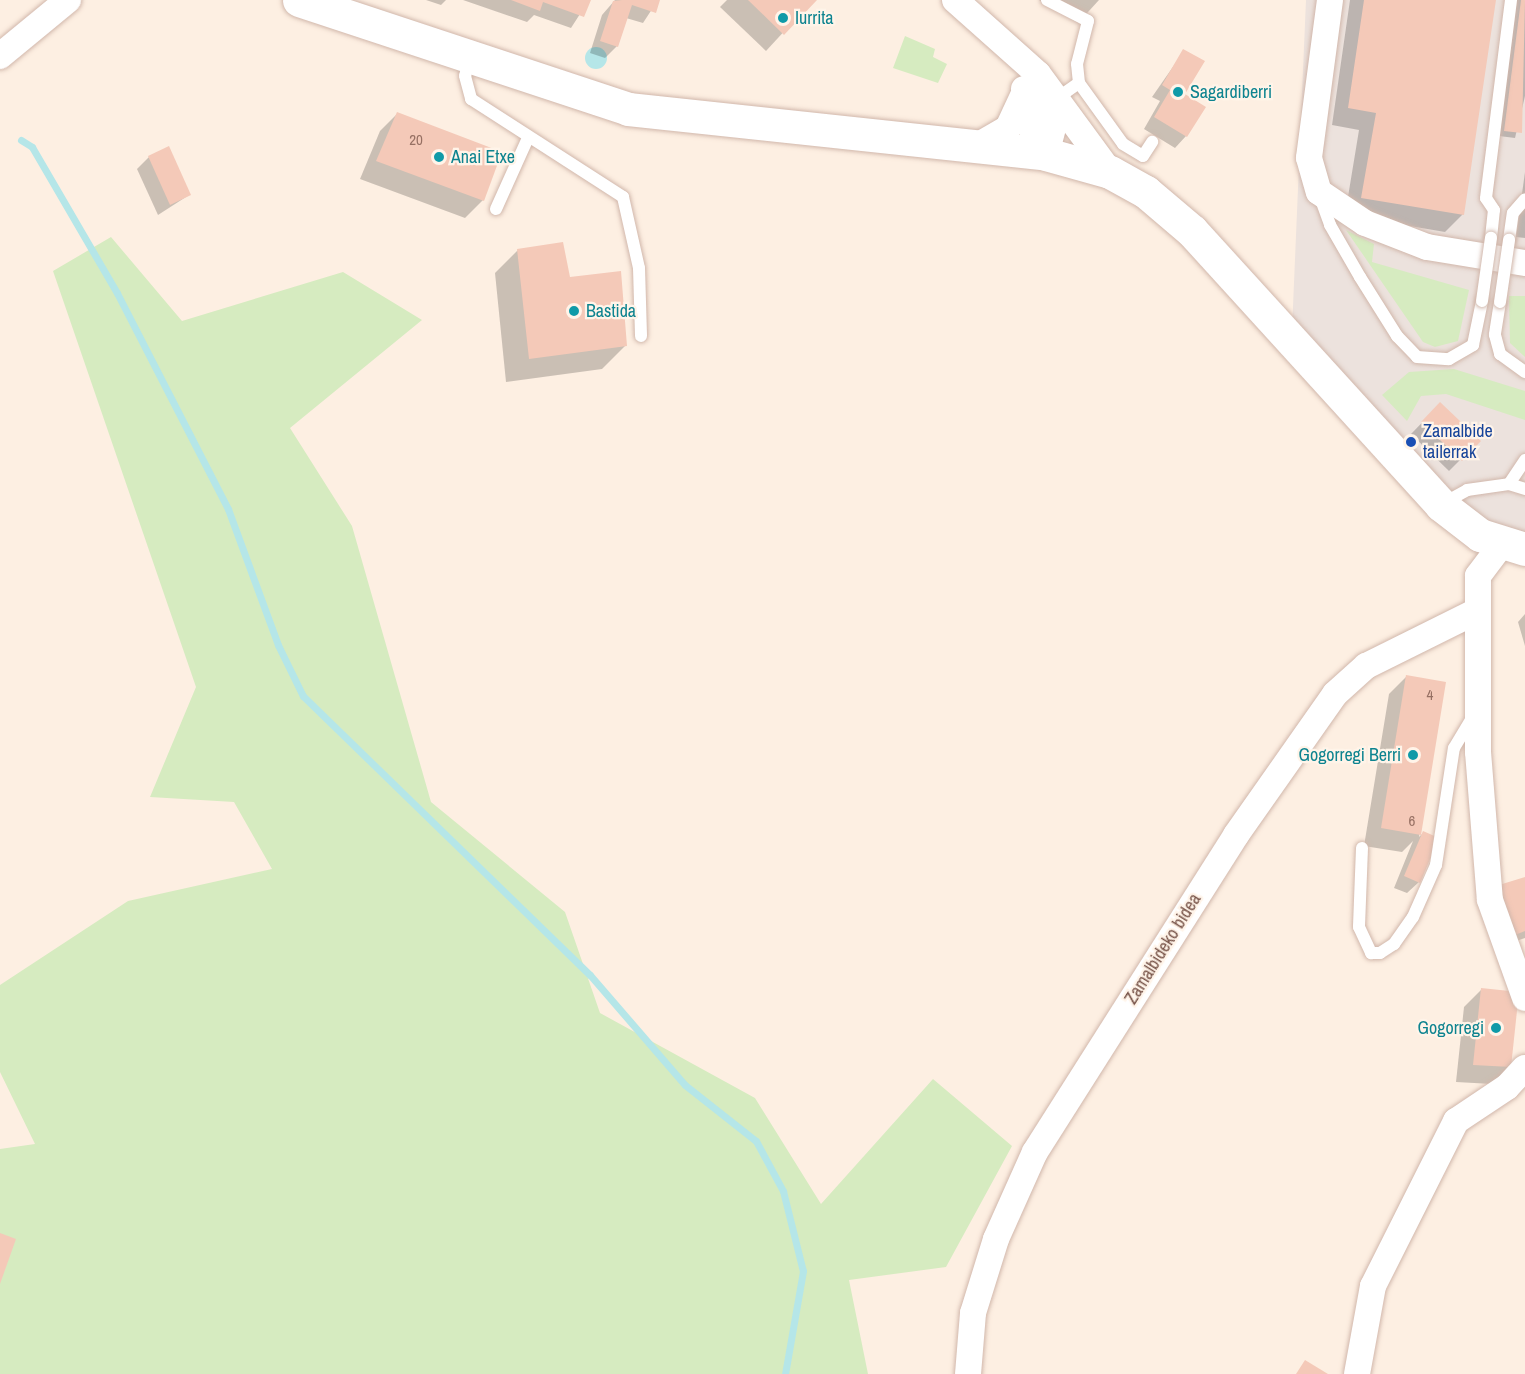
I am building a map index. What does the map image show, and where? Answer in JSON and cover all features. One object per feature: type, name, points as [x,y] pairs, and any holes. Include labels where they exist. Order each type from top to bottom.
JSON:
[{"type":"street","points":[[0,56],[68,0]]},
{"type":"street","points":[[299,0],[469,59],[628,109],[1046,154],[1110,172],[1146,192],[1192,231],[1441,505],[1514,546],[1478,576],[1477,709],[1490,900],[1525,998]]},
{"type":"street","points":[[955,0],[1007,45],[1110,172]]},
{"type":"street","points":[[1330,0],[1309,158],[1319,192],[1365,223],[1427,247],[1525,263]]},
{"type":"street","points":[[977,146],[1015,119],[1042,90]]},
{"type":"street","points":[[1042,90],[1031,127],[1046,154]]},
{"type":"street","name":"Zamalbideko bidea","points":[[968,1374],[973,1313],[996,1239],[1035,1152],[1236,835],[1335,693],[1366,666],[1477,611]]},
{"type":"street","points":[[1357,1374],[1373,1286],[1456,1121],[1507,1088],[1525,1068]]},
{"type":"lane","points":[[1047,0],[1088,21],[1077,64],[1079,83],[1123,144],[1143,156],[1152,142]]},
{"type":"lane","points":[[1319,192],[1330,225],[1354,266],[1397,336],[1417,357],[1449,359],[1473,345],[1491,238],[1494,210],[1486,198],[1511,0]]},
{"type":"lane","points":[[469,59],[465,76],[471,99],[527,140],[623,197],[639,268],[641,336]]},
{"type":"lane","points":[[1042,90],[1079,83]]},
{"type":"lane","points":[[496,209],[527,140]]},
{"type":"lane","points":[[1525,199],[1513,213],[1495,334],[1500,354],[1525,372]]},
{"type":"lane","points":[[1494,210],[1513,213]]},
{"type":"lane","points":[[1509,484],[1525,460]]},
{"type":"lane","points":[[1441,505],[1467,490],[1509,484],[1525,489]]},
{"type":"lane","points":[[1362,848],[1359,927],[1371,953],[1380,953],[1394,944],[1413,917],[1436,865],[1454,748],[1477,709]]},
{"type":"shaded area","points":[[1306,0],[1525,0],[1525,533],[1474,516],[1292,330]]},
{"type":"green space","points":[[905,36],[935,49],[933,57],[947,64],[938,83],[893,68]]},
{"type":"green space","points":[[1346,230],[1374,244],[1372,262],[1469,290],[1458,341],[1435,347],[1423,342]]},
{"type":"green space","points":[[111,237],[182,321],[343,272],[422,320],[290,428],[352,526],[431,802],[565,912],[600,1013],[755,1098],[821,1204],[933,1079],[1012,1146],[946,1267],[849,1280],[868,1374],[0,1374],[0,1149],[35,1144],[0,1072],[0,985],[128,901],[272,869],[234,802],[150,797],[196,687],[53,271]]},
{"type":"green space","points":[[1509,296],[1525,296],[1525,357],[1510,343]]},
{"type":"green space","points":[[1454,369],[1525,391],[1525,420],[1446,394],[1421,396],[1407,421],[1382,395],[1409,372]]},
{"type":"water","points":[[592,47],[600,47],[607,54],[607,62],[600,69],[592,69],[585,62],[585,54]]},
{"type":"building","points":[[511,0],[591,0],[584,17],[543,2],[540,11]]},
{"type":"building","points":[[660,0],[656,13],[632,5],[618,47],[600,41],[613,1]]},
{"type":"building","name":"Iurrita","points":[[748,0],[817,0],[784,35]]},
{"type":"building","points":[[1364,0],[1496,0],[1464,215],[1361,198],[1376,113],[1348,108]]},
{"type":"building","points":[[1521,0],[1525,0],[1522,133],[1504,131]]},
{"type":"building","name":"Sagardiberri","points":[[1183,49],[1205,61],[1185,94],[1206,107],[1187,137],[1154,117],[1170,90],[1162,85]]},
{"type":"building","name":"Anai Etxe","points":[[397,112],[502,152],[484,201],[376,161]]},
{"type":"building","points":[[169,146],[191,195],[170,205],[148,156]]},
{"type":"building","name":"Bastida","points":[[563,242],[570,277],[621,271],[627,346],[529,359],[517,249]]},
{"type":"building","points":[[1440,402],[1481,441],[1462,461],[1421,422]]},
{"type":"building","name":"Gogorregi Berri","points":[[1406,675],[1446,682],[1421,835],[1381,828]]},
{"type":"building","points":[[1423,831],[1439,838],[1420,883],[1404,876]]},
{"type":"building","points":[[1525,877],[1525,931],[1515,935],[1499,885]]},
{"type":"building","name":"Gogorregi","points":[[1481,988],[1519,992],[1511,1067],[1473,1065]]},
{"type":"building","points":[[0,1233],[16,1239],[0,1284]]},
{"type":"building","points":[[1305,1360],[1328,1374],[1296,1374]]},
{"type":"waterway","points":[[21,140],[32,147],[117,293],[228,509],[278,645],[303,696],[590,975],[685,1085],[756,1141],[783,1191],[803,1271],[785,1374]]},
{"type":"place","name":"Iurrita","points":[[783,18]]},
{"type":"place","name":"Sagardiberri","points":[[1178,92]]},
{"type":"place","name":"Anai Etxe","points":[[439,157]]},
{"type":"place","name":"Bastida","points":[[574,311]]},
{"type":"place","name":"Zamalbide tailerrak","points":[[1411,442]]},
{"type":"place","name":"Gogorregi Berri","points":[[1413,755]]},
{"type":"place","name":"Gogorregi","points":[[1496,1028]]}]
